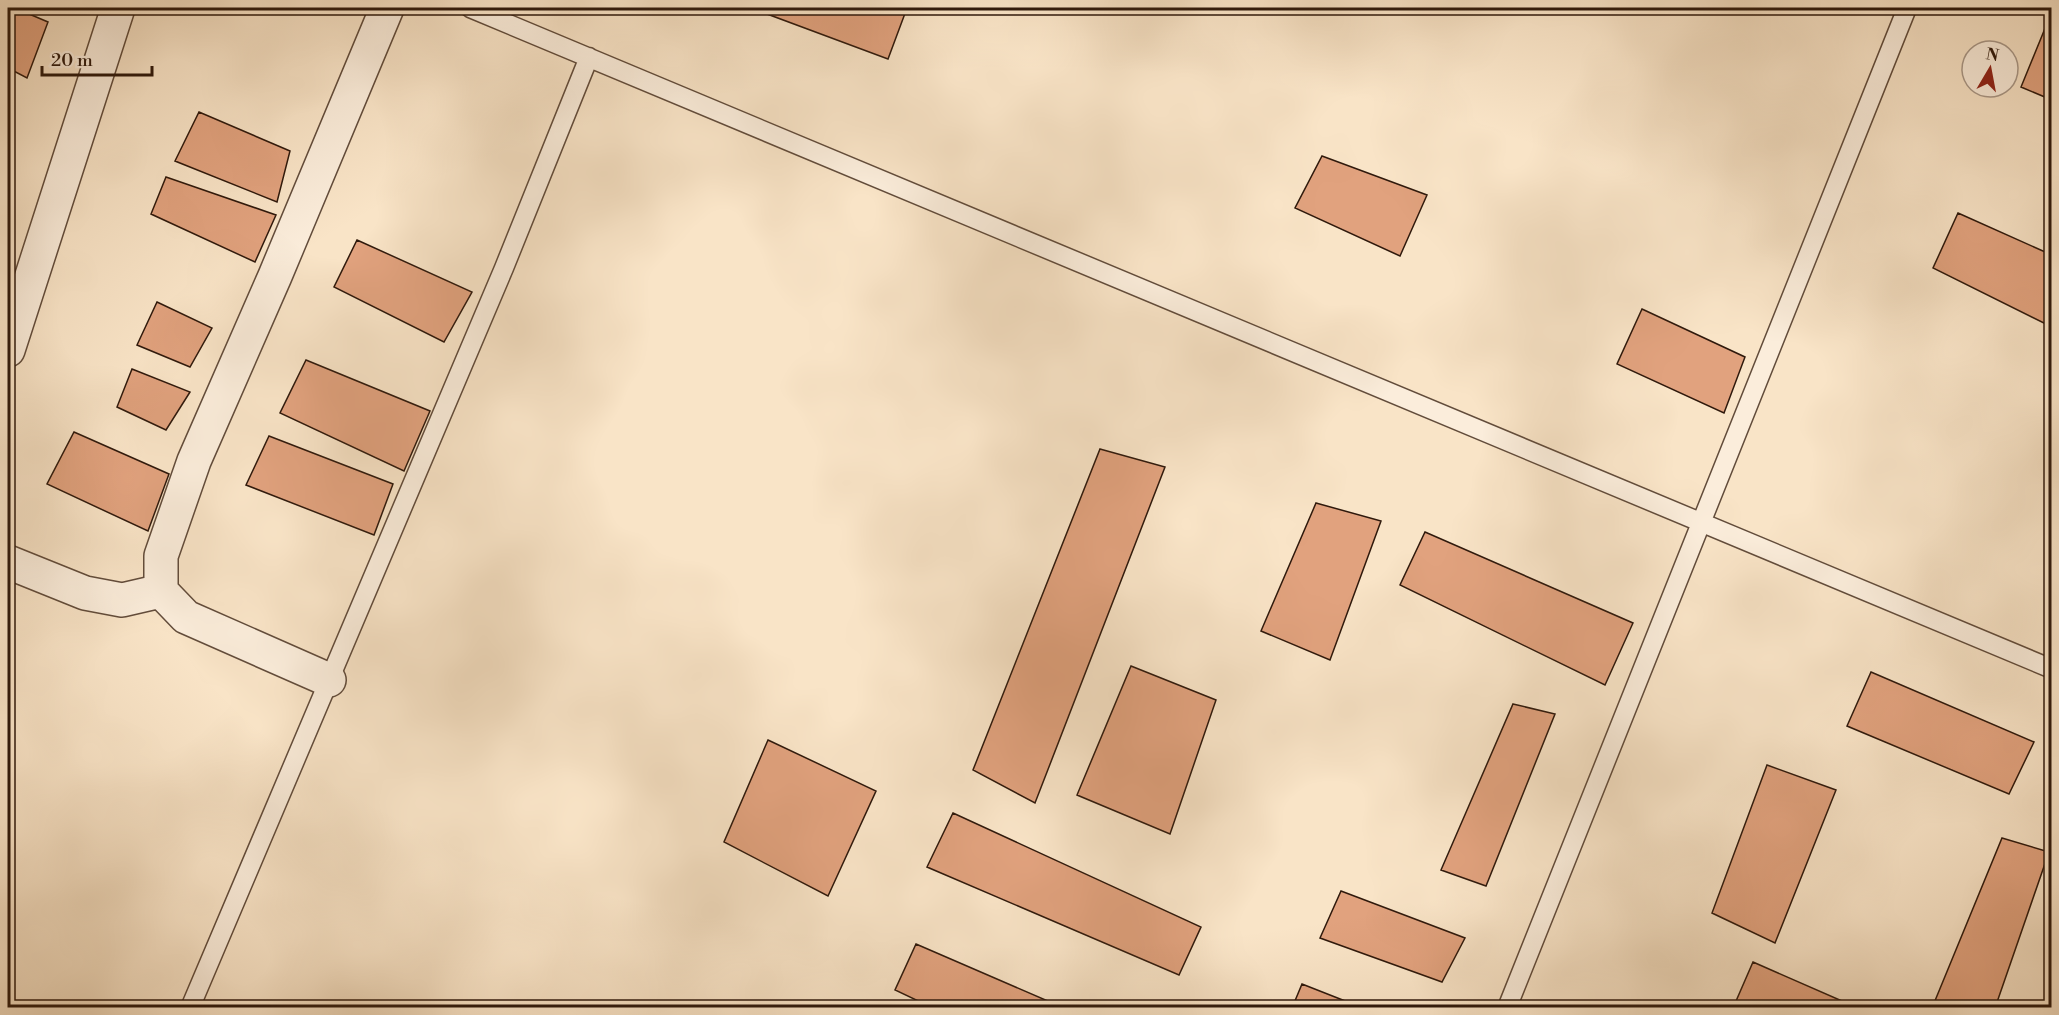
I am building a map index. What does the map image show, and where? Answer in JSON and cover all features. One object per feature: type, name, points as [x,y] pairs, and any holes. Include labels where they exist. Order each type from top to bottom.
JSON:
[{"type":"street","points":[[8,350],[118,8]]},
{"type":"street","points":[[329,680],[186,617],[161,591],[161,556],[194,461],[275,276],[387,8]]},
{"type":"street","points":[[8,562],[85,593],[122,600],[161,591]]},
{"type":"lane","points":[[470,8],[2052,669]]},
{"type":"lane","points":[[1508,1008],[1907,8]]},
{"type":"lane","points":[[190,1008],[500,279],[589,57]]},
{"type":"building","points":[[8,8],[15,8],[48,22],[27,78],[8,68]]},
{"type":"building","points":[[751,8],[907,8],[888,59]]},
{"type":"building","points":[[2046,26],[2052,28],[2052,100],[2021,87]]},
{"type":"building","points":[[199,112],[290,151],[277,202],[175,161]]},
{"type":"building","points":[[1322,156],[1427,195],[1400,256],[1295,208]]},
{"type":"building","points":[[166,177],[276,215],[255,262],[151,214]]},
{"type":"building","points":[[1958,213],[2052,255],[2052,327],[1933,268]]},
{"type":"building","points":[[357,240],[472,292],[444,342],[334,287]]},
{"type":"building","points":[[157,302],[212,328],[190,367],[137,345]]},
{"type":"building","points":[[1642,309],[1745,357],[1724,413],[1617,364]]},
{"type":"building","points":[[306,360],[430,411],[404,471],[280,413]]},
{"type":"building","points":[[132,369],[190,392],[166,430],[117,407]]},
{"type":"building","points":[[74,432],[169,474],[148,531],[47,484]]},
{"type":"building","points":[[269,436],[393,484],[374,535],[246,485]]},
{"type":"building","points":[[1100,449],[1165,467],[1035,803],[973,770]]},
{"type":"building","points":[[1316,503],[1381,521],[1330,660],[1261,631]]},
{"type":"building","points":[[1425,532],[1633,623],[1605,685],[1400,585]]},
{"type":"building","points":[[1131,666],[1216,700],[1170,834],[1077,795]]},
{"type":"building","points":[[1871,672],[2034,742],[2009,794],[1847,726]]},
{"type":"building","points":[[1513,704],[1555,714],[1486,886],[1441,870]]},
{"type":"building","points":[[768,740],[876,791],[828,896],[724,842]]},
{"type":"building","points":[[1767,765],[1836,790],[1775,943],[1712,913]]},
{"type":"building","points":[[953,813],[1201,927],[1179,975],[927,867]]},
{"type":"building","points":[[2002,838],[2049,852],[1995,1008],[1932,1008]]},
{"type":"building","points":[[1341,891],[1465,938],[1442,982],[1320,938]]},
{"type":"building","points":[[916,944],[1064,1008],[933,1008],[895,990]]},
{"type":"building","points":[[1753,962],[1858,1008],[1733,1008]]},
{"type":"building","points":[[1302,984],[1363,1008],[1292,1008]]}]
